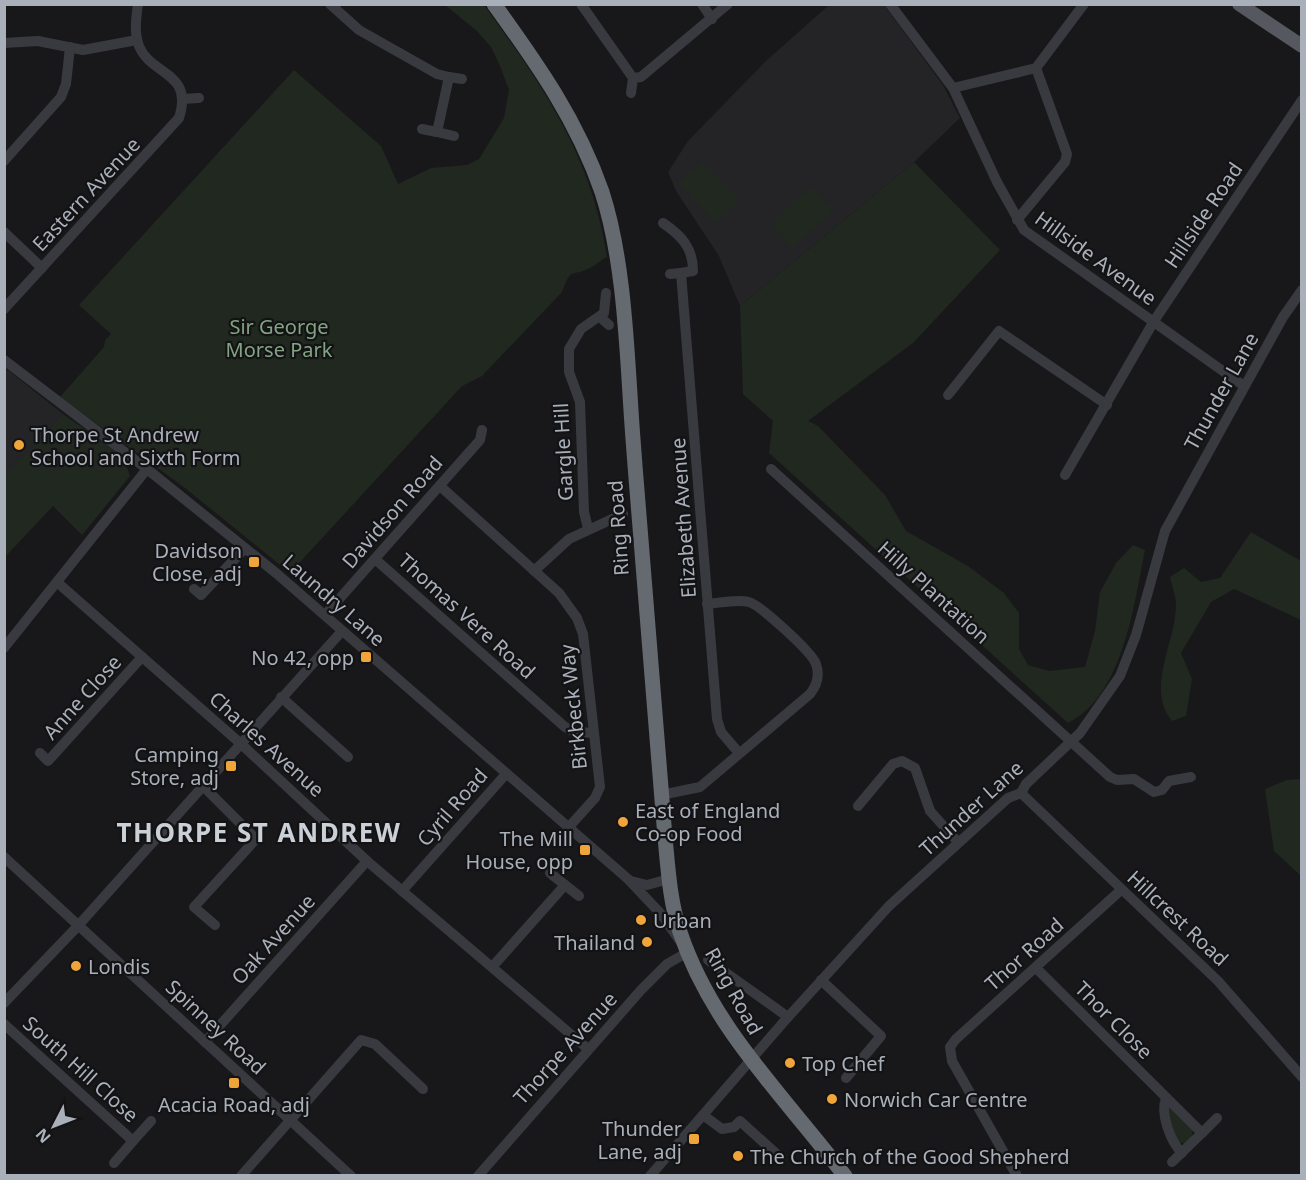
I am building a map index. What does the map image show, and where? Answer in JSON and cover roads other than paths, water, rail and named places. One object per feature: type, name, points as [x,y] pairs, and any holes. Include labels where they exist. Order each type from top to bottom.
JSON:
[{"type":"highway","name":"Ring Road","points":[[494,4],[553,87],[572,123],[602,192],[614,241],[624,332],[669,879],[680,930],[717,1012],[750,1060],[845,1176]]},
{"type":"main road","points":[[1239,4],[1302,46]]},
{"type":"street","points":[[138,4],[137,40],[140,49],[173,78],[182,99],[199,98]]},
{"type":"street","points":[[330,4],[359,30],[437,74],[462,80]]},
{"type":"street","points":[[581,4],[633,78],[631,93]]},
{"type":"street","points":[[702,4],[712,19]]},
{"type":"street","points":[[633,78],[641,76],[728,4]]},
{"type":"street","name":"Hillside Avenue","points":[[890,4],[952,88],[1017,220],[1028,233],[1244,386]]},
{"type":"street","points":[[952,88],[1036,68],[1046,60],[1084,4]]},
{"type":"street","points":[[4,43],[38,41],[97,49],[137,40]]},
{"type":"street","points":[[4,160],[61,97],[66,84],[70,47]]},
{"type":"street","points":[[1017,220],[1065,162],[1067,154],[1036,68]]},
{"type":"street","points":[[438,132],[449,77]]},
{"type":"street","name":"Eastern Avenue","points":[[4,309],[171,129],[179,118],[182,99]]},
{"type":"street","name":"Hillside Road","points":[[1065,475],[1154,321],[1302,100]]},
{"type":"street","points":[[422,129],[454,136]]},
{"type":"street","name":"Elizabeth Avenue","points":[[663,223],[686,242],[693,258],[693,271],[675,274],[718,726],[739,753]]},
{"type":"street","points":[[4,232],[42,268]]},
{"type":"street","name":"Thunder Lane","points":[[650,1176],[788,1017],[889,906],[1008,798],[1021,793],[1026,784],[1072,742],[1092,720],[1120,676],[1136,635],[1165,531],[1283,317],[1302,290]]},
{"type":"street","points":[[606,293],[604,313],[600,317],[609,326]]},
{"type":"street","name":"Gargle Hill","points":[[588,528],[584,512],[580,402],[568,359],[574,337],[581,329],[600,317]]},
{"type":"street","points":[[948,395],[999,331],[1107,405]]},
{"type":"street","name":"Laundry Lane","points":[[4,360],[147,469],[325,615],[628,879],[661,914],[688,952]]},
{"type":"street","name":"Davidson Road","points":[[325,615],[480,440],[482,430]]},
{"type":"street","points":[[4,648],[147,469]]},
{"type":"street","name":"Hilly Plantation","points":[[771,469],[1072,742],[1117,780],[1134,779],[1154,792],[1162,790],[1169,781],[1186,780]]},
{"type":"street","name":"Birkbeck Way","points":[[440,486],[569,605],[583,634],[598,792],[568,828]]},
{"type":"street","points":[[534,571],[557,549],[588,528],[623,514]]},
{"type":"street","points":[[201,595],[245,548]]},
{"type":"street","name":"Thomas Vere Road","points":[[375,559],[565,727],[575,732],[594,733]]},
{"type":"street","name":"Charles Avenue","points":[[58,583],[240,743],[367,861],[588,1049]]},
{"type":"street","points":[[661,795],[700,787],[810,694],[818,681],[818,671],[806,650],[750,602],[707,604]]},
{"type":"street","points":[[4,1003],[79,926],[202,785],[342,631]]},
{"type":"street","name":"Anne Close","points":[[48,761],[142,657]]},
{"type":"street","points":[[281,697],[344,753],[348,741]]},
{"type":"street","points":[[855,791],[861,802],[893,764],[902,761],[919,775],[930,811],[958,842]]},
{"type":"street","name":"Cyril Road","points":[[402,891],[506,774]]},
{"type":"street","points":[[202,785],[256,839],[194,907],[215,925]]},
{"type":"street","name":"Hillcrest Road","points":[[1021,793],[1218,981],[1302,1077]]},
{"type":"street","name":"Spinney Road","points":[[4,857],[351,1176]]},
{"type":"street","name":"Oak Avenue","points":[[205,1042],[367,861]]},
{"type":"street","points":[[550,873],[579,896]]},
{"type":"street","points":[[628,879],[647,885],[669,879]]},
{"type":"street","points":[[493,966],[565,885]]},
{"type":"street","name":"Thor Road","points":[[1017,1176],[952,1061],[951,1045],[1121,890]]},
{"type":"street","name":"Thorpe Avenue","points":[[477,1176],[654,977],[667,964],[688,952]]},
{"type":"street","points":[[708,960],[788,1017]]},
{"type":"street","name":"Thor Close","points":[[1036,968],[1202,1133]]},
{"type":"street","points":[[821,980],[881,1036],[846,1078]]},
{"type":"street","name":"South Hill Close","points":[[4,1024],[133,1141]]},
{"type":"street","points":[[241,1176],[289,1119],[362,1040],[375,1044],[423,1089]]},
{"type":"street","points":[[1166,1098],[1165,1107],[1171,1141],[1182,1153]]},
{"type":"street","points":[[703,1115],[722,1129],[734,1127],[740,1121],[781,1158]]},
{"type":"street","points":[[1172,1162],[1217,1118]]},
{"type":"street","name":"South Hill Close","points":[[114,1162],[151,1121]]},
{"type":"place","name":"Thorpe St Andrew School and Sixth Form","points":[[19,445]]},
{"type":"place","name":"Davidson Close, adj","points":[[254,562]]},
{"type":"place","name":"No 42, opp","points":[[366,657]]},
{"type":"place","name":"Camping Store, adj","points":[[231,766]]},
{"type":"place","name":"East of England Co-op Food","points":[[623,822]]},
{"type":"place","name":"The Mill House, opp","points":[[585,850]]},
{"type":"place","name":"Urban","points":[[641,920]]},
{"type":"place","name":"Thailand","points":[[647,942]]},
{"type":"place","name":"Londis","points":[[76,966]]},
{"type":"place","name":"Top Chef","points":[[790,1063]]},
{"type":"place","name":"Acacia Road, adj","points":[[234,1083]]},
{"type":"place","name":"Norwich Car Centre","points":[[832,1099]]},
{"type":"place","name":"Thunder Lane, adj","points":[[694,1139]]},
{"type":"place","name":"The Church of the Good Shepherd","points":[[738,1156]]},
{"type":"district","name":"THORPE ST ANDREW","points":[[259,832]]},
{"type":"park label","name":"Sir George Morse Park","points":[[279,338]]}]
